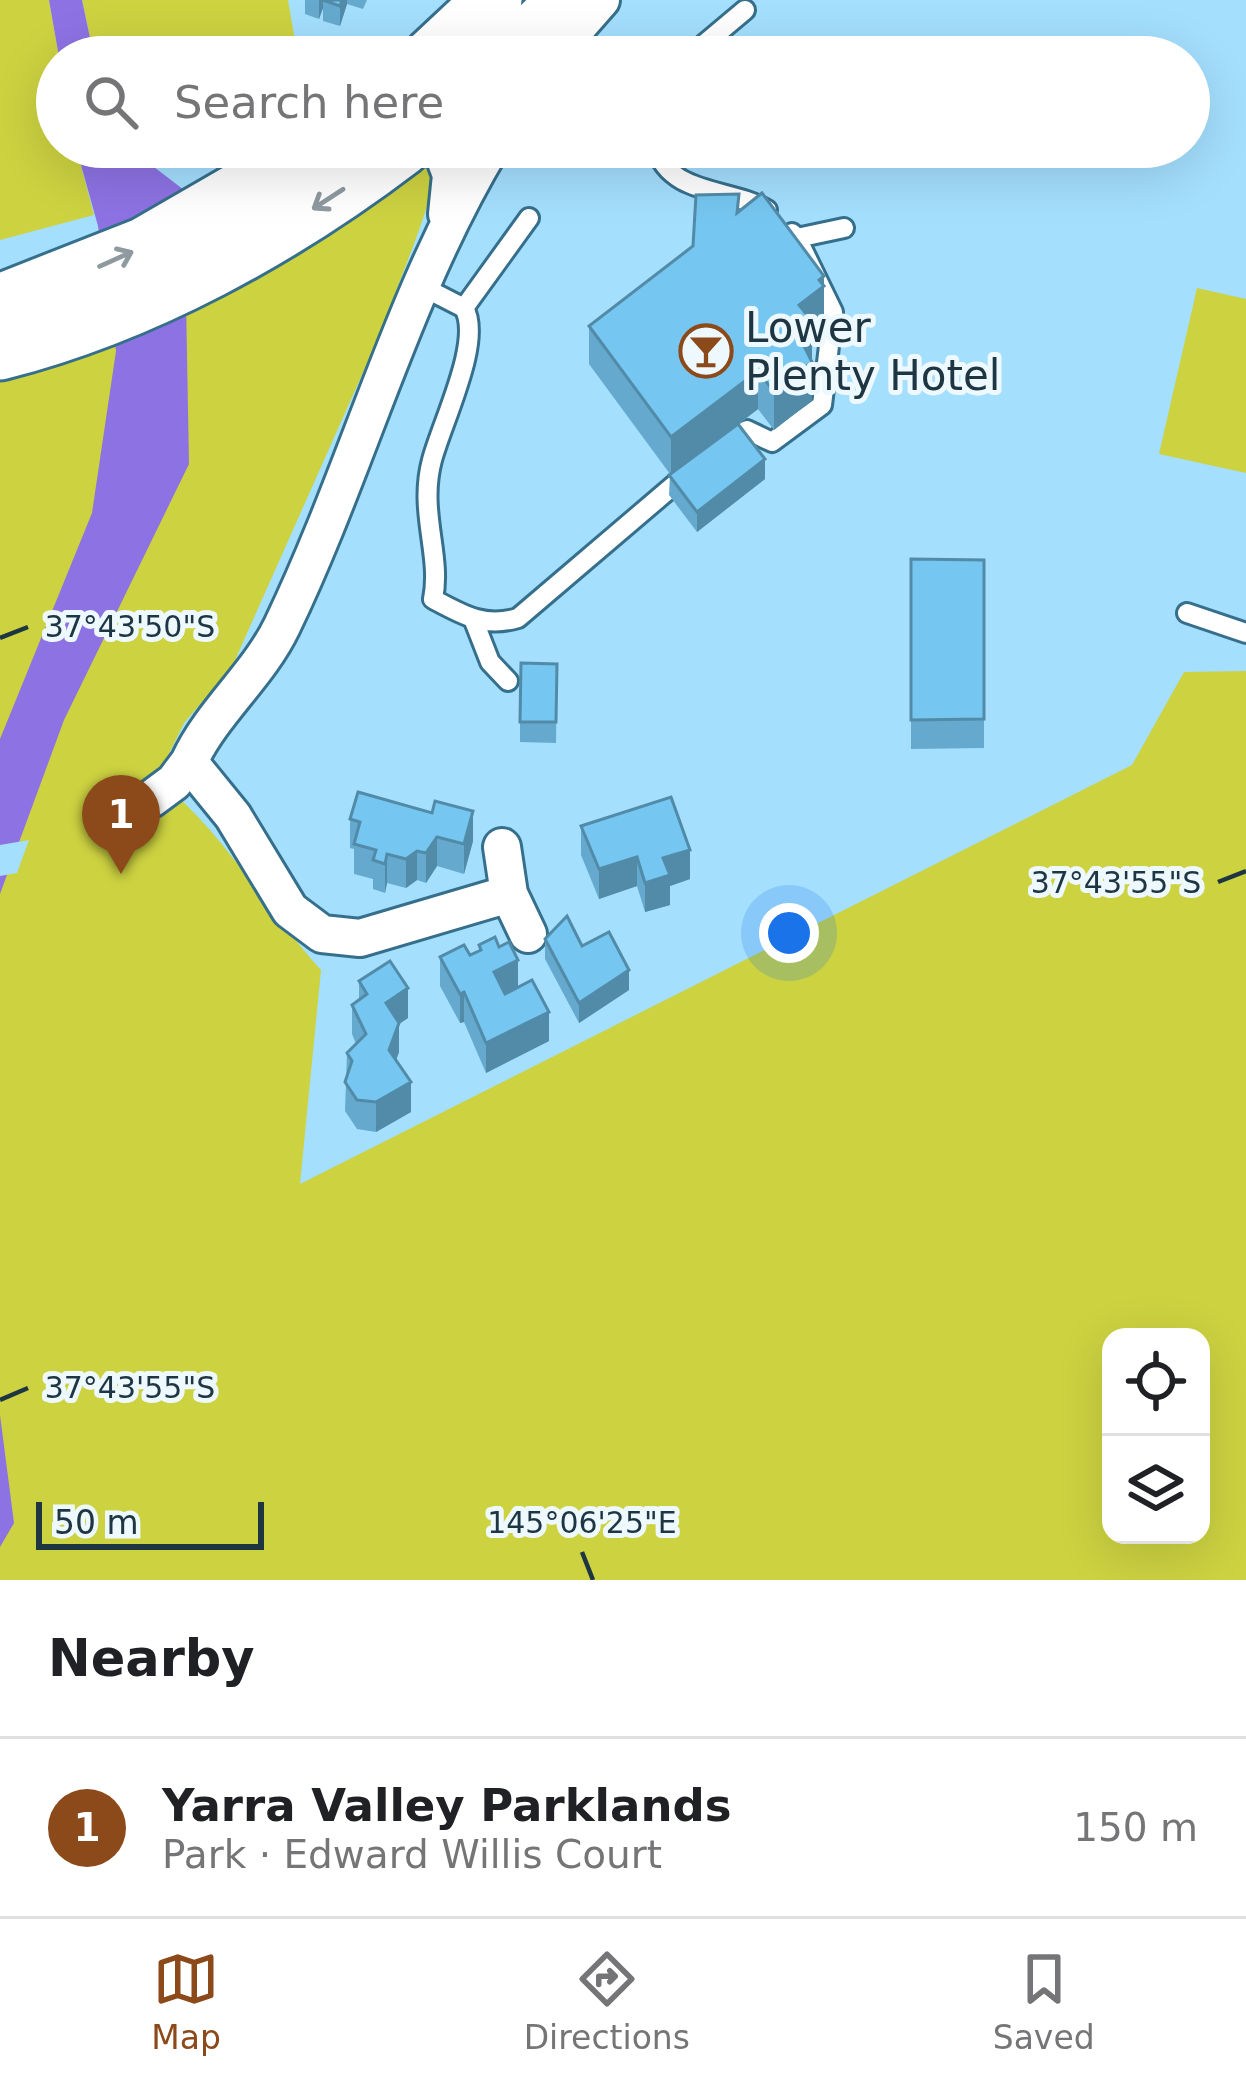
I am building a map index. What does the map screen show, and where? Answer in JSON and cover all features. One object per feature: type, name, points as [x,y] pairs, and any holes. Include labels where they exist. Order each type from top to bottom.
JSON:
[{"type":"main road","points":[[454,36],[493,0]]},
{"type":"main road","points":[[530,36],[567,0]]},
{"type":"main road","points":[[6,325],[134,304],[244,222],[296,168]]},
{"type":"main road","points":[[244,222],[358,168]]},
{"type":"street","points":[[570,36],[602,0]]},
{"type":"street","points":[[445,224],[450,168]]},
{"type":"street","points":[[151,799],[174,782],[282,626],[360,449],[445,224],[478,168]]},
{"type":"street","points":[[189,762],[233,816],[290,910],[322,934],[360,938],[509,894]]},
{"type":"street","points":[[502,847],[509,894],[528,934]]},
{"type":"lane","points":[[714,36],[745,10]]},
{"type":"lane","points":[[419,285],[464,308],[472,339],[430,467],[425,509],[436,580],[433,599],[495,625],[518,618],[653,499],[747,430],[772,442],[822,405],[833,312],[796,238],[764,207],[682,182],[666,168]]},
{"type":"lane","points":[[464,308],[530,218]]},
{"type":"lane","points":[[796,238],[844,229]]},
{"type":"lane","points":[[1186,614],[1246,633]]},
{"type":"lane","points":[[474,620],[490,662],[508,681]]},
{"type":"shaded area","points":[[0,0],[49,0],[55,36],[36,36],[36,168],[82,168],[94,215],[0,240]]},
{"type":"shaded area","points":[[49,0],[82,0],[90,36],[55,36]]},
{"type":"shaded area","points":[[82,0],[288,0],[294,36],[90,36]]},
{"type":"shaded area","points":[[82,168],[155,168],[184,190],[189,464],[64,720],[0,894],[0,739],[92,513],[116,351],[98,226]]},
{"type":"shaded area","points":[[417,168],[431,173],[428,201],[389,314],[232,667],[184,723],[161,770],[127,795],[140,813],[178,797],[217,838],[321,970],[300,1184],[1132,765],[1184,672],[1246,671],[1246,1580],[0,1580],[0,377]]},
{"type":"shaded area","points":[[1197,288],[1246,299],[1246,473],[1159,454]]},
{"type":"shaded area","points":[[0,1415],[14,1523],[0,1547]]},
{"type":"pier","points":[[29,840],[17,873],[0,876],[0,845]]},
{"type":"building","name":"Lower Plenty Hotel","points":[[762,193],[824,276],[819,280],[824,286],[799,305],[812,321],[797,332],[812,362],[774,392],[758,371],[671,437],[589,326],[693,246],[696,195],[739,194],[737,213]]},
{"type":"building","points":[[738,424],[765,459],[697,512],[669,475]]},
{"type":"building","points":[[911,559],[984,560],[984,719],[911,720]]},
{"type":"building","points":[[521,663],[557,664],[556,722],[520,722]]},
{"type":"building","points":[[358,792],[432,813],[435,801],[473,811],[464,844],[437,837],[426,853],[417,851],[406,859],[387,854],[385,864],[373,860],[376,850],[354,844],[360,822],[350,819]]},
{"type":"building","points":[[671,797],[690,850],[663,858],[670,875],[645,883],[637,857],[599,869],[581,826]]},
{"type":"building","points":[[567,916],[582,946],[609,932],[629,970],[579,1003],[545,939]]},
{"type":"building","points":[[495,937],[499,947],[509,942],[518,960],[494,972],[505,994],[532,980],[549,1012],[486,1043],[464,992],[460,994],[440,957],[464,945],[470,955]]},
{"type":"building","points":[[390,961],[408,988],[386,1003],[399,1023],[389,1050],[411,1082],[376,1102],[357,1100],[345,1082],[352,1061],[347,1053],[366,1034],[352,1005],[367,994],[359,981]]},
{"type":"place","name":"Lower Plenty Hotel","points":[[706,351]]},
{"type":"place","name":"Yarra Valley Parklands","points":[[121,874]]}]
